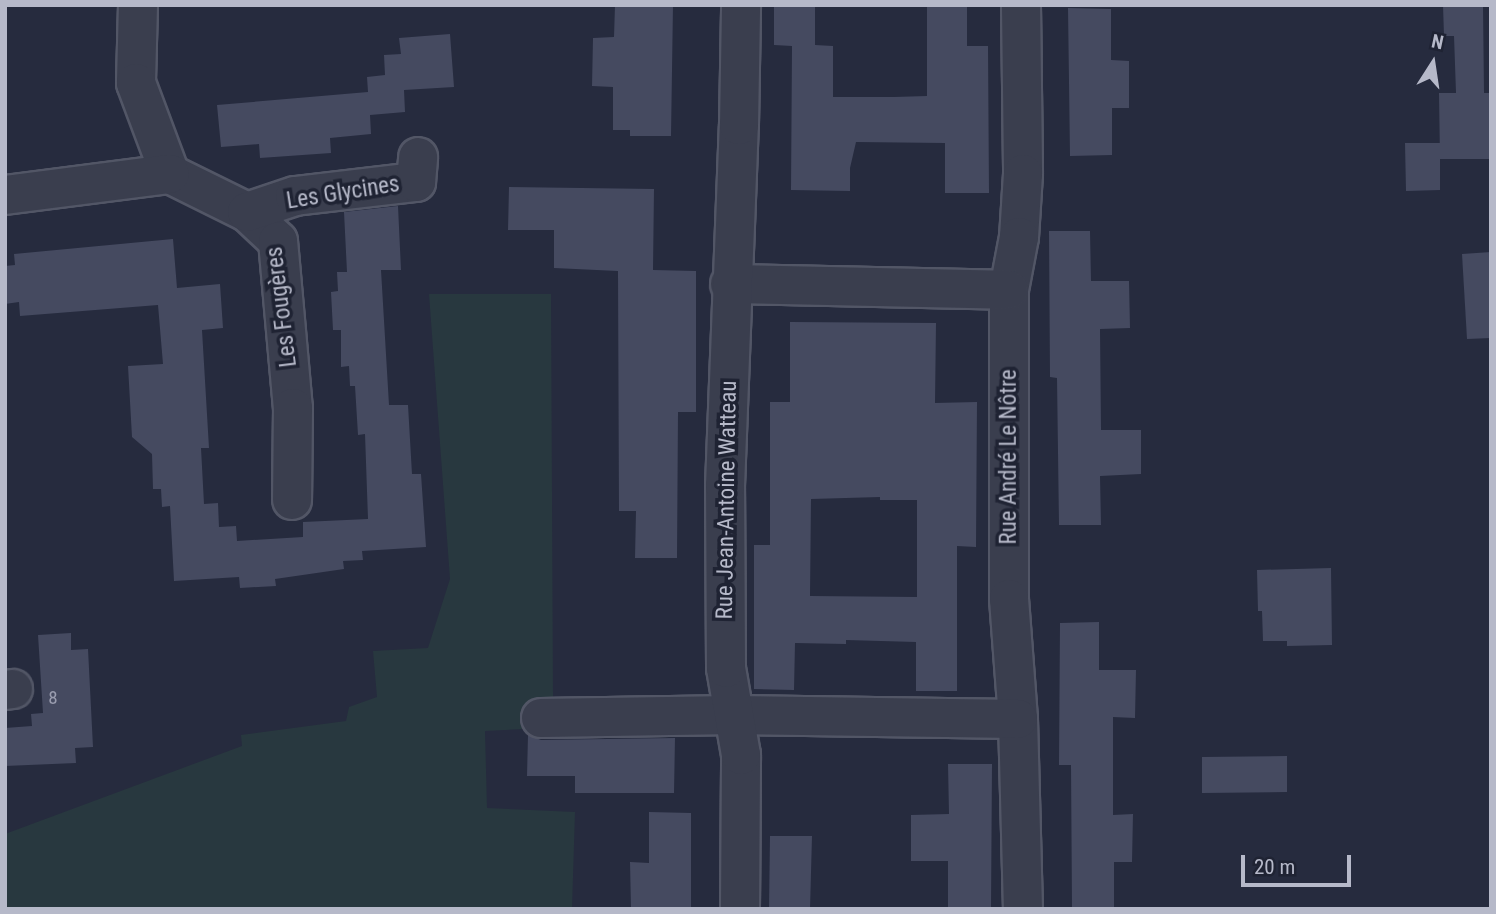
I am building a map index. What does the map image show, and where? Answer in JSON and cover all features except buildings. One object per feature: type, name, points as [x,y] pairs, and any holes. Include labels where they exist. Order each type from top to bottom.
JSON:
[{"type":"street","points":[[5,195],[170,174],[136,83],[138,5]]},
{"type":"street","name":"Rue Jean-Antoine Watteau","points":[[740,909],[741,755],[726,668],[725,486],[741,5]]},
{"type":"street","name":"Rue André Le Nôtre","points":[[1021,5],[1023,174],[1019,237],[1009,290],[1009,599],[1018,719],[1023,909]]},
{"type":"street","name":"Les Glycines","points":[[247,212],[295,196],[416,182],[418,157]]},
{"type":"street","name":"Les Fougères","points":[[170,174],[247,212],[278,241],[293,408],[292,500]]},
{"type":"street","points":[[730,284],[1009,290]]},
{"type":"street","points":[[541,718],[734,715],[1018,719]]},
{"type":"shaded area","points":[[429,294],[551,294],[553,697],[524,729],[485,731],[487,808],[575,812],[572,909],[5,909],[5,834],[242,746],[241,735],[346,721],[349,707],[377,697],[373,651],[428,648],[450,579]]}]
